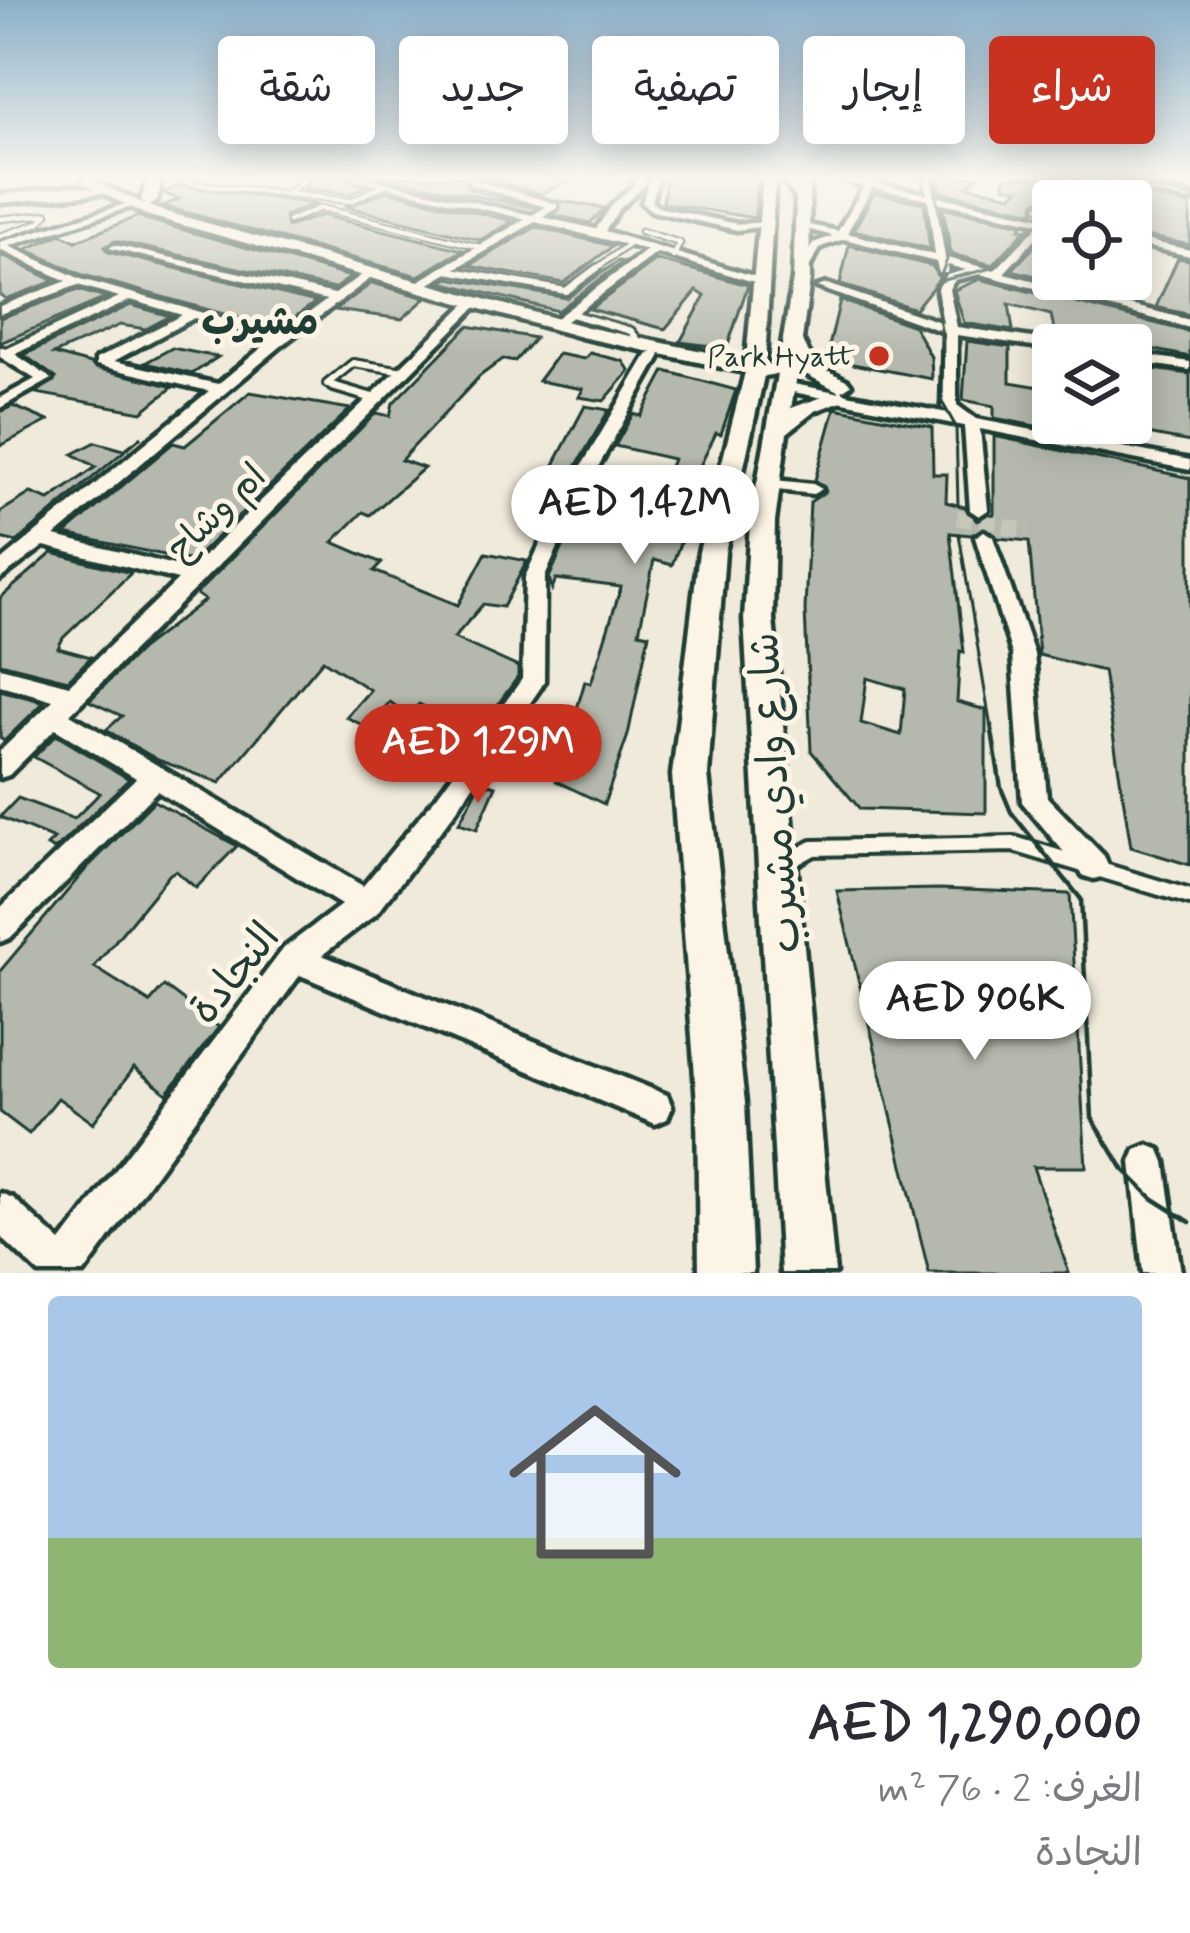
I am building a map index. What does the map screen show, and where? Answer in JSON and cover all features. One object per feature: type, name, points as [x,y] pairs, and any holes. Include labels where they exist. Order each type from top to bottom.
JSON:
[{"type":"street","points":[[248,236],[571,323],[647,350],[767,371]]},
{"type":"street","points":[[421,285],[504,236]]},
{"type":"street","points":[[608,236],[652,252],[765,272]]},
{"type":"street","points":[[767,236],[767,371]]},
{"type":"street","points":[[767,371],[784,273],[779,236]]},
{"type":"street","name":"شارع وادي مشيرب","points":[[726,1273],[715,1042],[690,775],[712,552],[767,371],[794,343],[806,264],[804,236]]},
{"type":"street","points":[[939,236],[951,330],[950,406]]},
{"type":"street","points":[[806,264],[817,245],[840,237],[1190,324]]},
{"type":"street","points":[[996,275],[1032,237]]},
{"type":"street","points":[[0,242],[76,281],[281,339]]},
{"type":"street","points":[[1152,245],[1190,253]]},
{"type":"street","points":[[114,248],[335,298]]},
{"type":"street","points":[[571,323],[652,252]]},
{"type":"street","points":[[943,289],[951,278],[979,270]]},
{"type":"street","points":[[2,569],[281,339],[373,272]]},
{"type":"street","points":[[0,310],[76,281]]},
{"type":"street","points":[[823,287],[951,330],[1032,342]]},
{"type":"street","points":[[3,352],[126,298]]},
{"type":"street","name":"ام وشاح","points":[[0,766],[476,301]]},
{"type":"street","points":[[189,316],[101,362],[220,389]]},
{"type":"street","points":[[794,343],[806,367],[841,391],[950,406],[1190,452]]},
{"type":"street","points":[[647,350],[767,371],[1109,455],[1190,465]]},
{"type":"street","name":"النجادة","points":[[62,1272],[294,958],[366,904],[446,804],[533,680],[536,578],[567,506],[647,350]]},
{"type":"street","points":[[0,404],[45,379],[3,352]]},
{"type":"street","points":[[1152,360],[1190,366]]},
{"type":"street","name":"شارع وادي مشيرب","points":[[767,371],[776,430],[765,484],[759,578],[767,809],[776,869],[808,1273]]},
{"type":"street","points":[[776,430],[808,406],[841,391]]},
{"type":"street","points":[[950,406],[972,423],[979,510]]},
{"type":"street","points":[[765,484],[813,489]]},
{"type":"street","points":[[984,536],[1023,654],[1035,802],[1094,866]]},
{"type":"street","points":[[41,539],[194,577]]},
{"type":"street","points":[[0,676],[74,696]]},
{"type":"street","points":[[54,716],[366,904]]},
{"type":"street","points":[[0,928],[152,778]]},
{"type":"street","points":[[294,958],[655,1107]]},
{"type":"street","points":[[1148,1162],[1162,1273]]},
{"type":"street","points":[[0,1210],[62,1272]]},
{"type":"lane","points":[[437,236],[484,248]]},
{"type":"lane","points":[[660,236],[676,246],[670,256]]},
{"type":"lane","points":[[447,270],[566,291],[629,244]]},
{"type":"lane","points":[[376,399],[327,384],[353,363],[404,371]]},
{"type":"lane","points":[[776,869],[813,848],[1014,844],[1190,897]]},
{"type":"building","points":[[55,236],[76,241],[87,236],[207,236],[351,277],[334,289],[115,241],[105,247],[108,252],[316,302],[278,329],[83,275],[26,249]]},
{"type":"building","points":[[274,236],[408,236],[463,250],[418,276]]},
{"type":"building","points":[[520,236],[574,236],[613,246],[564,283],[469,266]]},
{"type":"building","points":[[880,236],[928,236],[930,249]]},
{"type":"building","points":[[948,236],[1019,236],[993,265],[951,254]]},
{"type":"building","points":[[1152,236],[1190,236],[1190,245],[1152,237]]},
{"type":"building","points":[[849,245],[932,266],[940,278],[915,309],[840,284]]},
{"type":"building","points":[[1032,249],[1032,275],[1012,270]]},
{"type":"building","points":[[0,255],[55,281],[6,299],[0,295]]},
{"type":"building","points":[[1178,258],[1190,260],[1190,315],[1156,307]]},
{"type":"building","points":[[657,260],[748,285],[727,348],[680,342],[705,296],[697,291],[665,329],[590,309]]},
{"type":"building","points":[[623,262],[558,311],[441,282],[449,278],[567,298]]},
{"type":"building","points":[[980,279],[1032,292],[1032,300],[1063,300],[1190,332],[1190,357],[1152,349],[1152,324],[1053,324],[1051,315],[1009,304],[1013,331],[964,323],[954,290]]},
{"type":"building","points":[[372,283],[426,298],[402,319],[335,310]]},
{"type":"building","points":[[78,290],[106,298],[0,343],[0,318]]},
{"type":"building","points":[[840,300],[914,326],[931,357],[932,379],[826,359]]},
{"type":"building","points":[[131,305],[170,316],[146,329],[120,325],[54,354],[173,387],[142,412],[36,393],[56,378],[24,355]]},
{"type":"building","points":[[468,326],[535,338],[515,361],[503,359],[480,376],[401,460],[424,468],[370,515],[363,512],[333,542],[382,563],[374,571],[458,605],[486,553],[527,561],[503,607],[483,604],[454,638],[518,667],[518,677],[471,741],[458,735],[464,727],[419,704],[408,715],[390,702],[367,727],[346,717],[370,690],[323,660],[220,783],[158,760],[106,730],[122,716],[89,701],[141,649],[205,600],[196,594],[376,413],[390,416],[393,403]]},
{"type":"building","points":[[967,341],[1010,347],[1010,382],[1032,386],[1032,425],[994,418],[994,406],[963,400]]},
{"type":"building","points":[[172,348],[218,357],[192,374],[145,363]]},
{"type":"building","points":[[590,353],[623,361],[630,371],[604,401],[579,397],[583,389],[538,381],[558,354],[584,359]]},
{"type":"building","points":[[1152,369],[1190,374],[1190,442],[1152,435]]},
{"type":"building","points":[[665,371],[736,390],[721,434],[716,433],[699,468],[707,470],[672,565],[654,560],[639,632],[649,634],[628,735],[604,804],[556,781],[585,681],[591,683],[621,587],[556,579],[552,589],[549,578],[569,534],[576,535],[593,504],[633,513],[642,492],[658,496],[673,459],[615,446],[633,414],[641,416]]},
{"type":"building","points":[[250,392],[350,409],[192,561],[65,534],[173,443],[185,446]]},
{"type":"building","points":[[13,406],[48,421],[0,446],[0,412]]},
{"type":"building","points":[[585,406],[609,410],[570,477],[549,474]]},
{"type":"building","points":[[835,408],[932,427],[933,474],[947,474],[946,502],[965,507],[976,520],[994,514],[994,436],[1190,478],[1190,865],[1131,847],[1103,671],[1039,655],[1029,541],[998,538],[986,527],[971,535],[950,533],[964,652],[960,651],[957,702],[986,710],[986,813],[860,809],[811,751],[805,610],[810,502],[826,491],[815,480]],"holes":[[[867,678],[905,689],[901,735],[861,723]]]},
{"type":"building","points":[[142,436],[17,542],[0,538],[0,512],[31,493],[49,500],[96,467],[73,454],[96,442],[124,450]]},
{"type":"building","points":[[52,553],[131,573],[63,638],[58,648],[91,657],[68,680],[0,663],[0,598]]},
{"type":"building","points":[[0,690],[44,702],[4,741],[0,738]]},
{"type":"building","points":[[56,735],[129,779],[54,850],[47,846],[54,839],[0,817],[18,798],[74,819],[100,793],[34,757]]},
{"type":"building","points":[[481,782],[496,786],[477,829],[459,823]]},
{"type":"building","points":[[154,801],[237,846],[196,888],[176,871],[170,874],[94,967],[150,1002],[164,986],[219,1027],[167,1094],[134,1068],[93,1123],[58,1098],[29,1134],[0,1112],[0,971],[86,869]]},
{"type":"building","points":[[837,891],[1070,894],[1086,1167],[1033,1167],[1069,1273],[929,1273]]},
{"type":"tunnel","points":[[957,517],[1028,531]]},
{"type":"tram line","points":[[943,236],[947,260],[934,292],[943,340],[942,402],[956,427],[958,505]]},
{"type":"tram line","points":[[940,281],[996,267],[1026,236]]},
{"type":"tram line","points":[[959,534],[991,728]]},
{"type":"tram line","points":[[991,725],[1001,788],[1011,812],[1081,899],[1092,1118],[1123,1169],[1152,1198],[1190,1222]]},
{"type":"place","name":"Park Hyatt","points":[[879,356]]},
{"type":"district","name":"مشيرب","points":[[260,320]]}]
